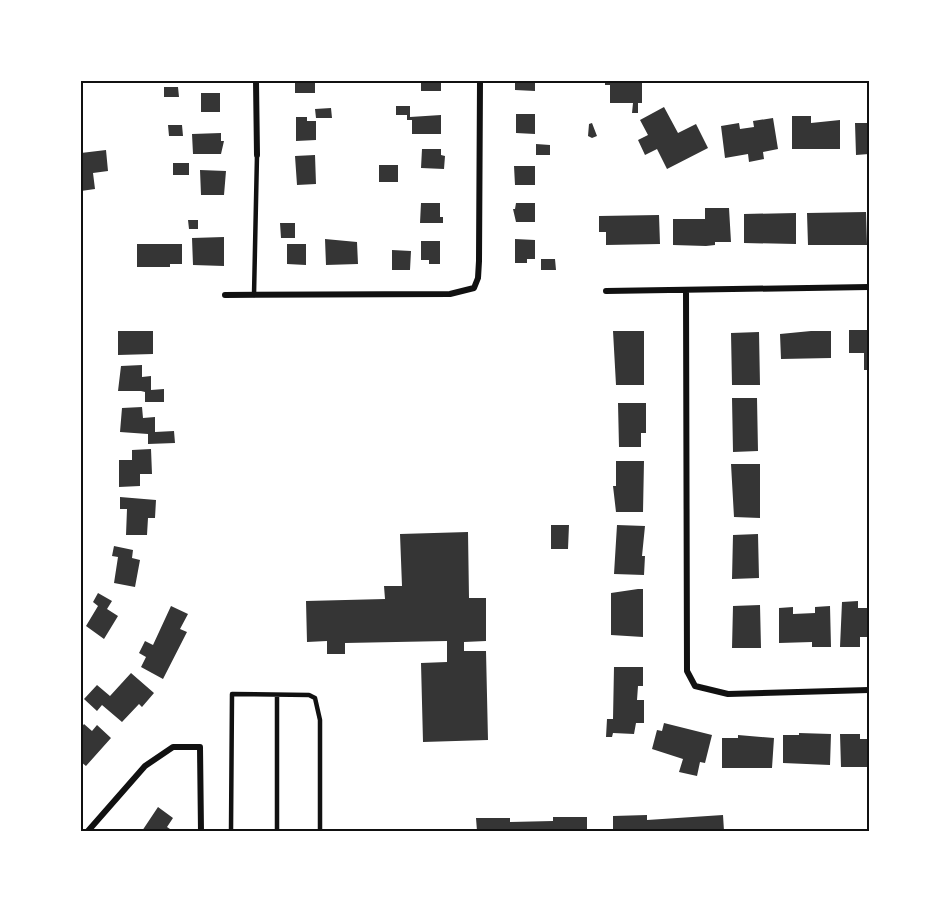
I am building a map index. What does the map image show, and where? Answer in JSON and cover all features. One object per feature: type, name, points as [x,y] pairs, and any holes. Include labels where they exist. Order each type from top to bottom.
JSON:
[{"type":"street","points":[[256,81],[257,155]]},
{"type":"street","points":[[225,295],[450,294],[474,288],[478,278],[479,261],[480,81]]},
{"type":"street","points":[[606,291],[869,287]]},
{"type":"street","points":[[686,290],[687,671],[695,686],[728,694],[869,690]]},
{"type":"street","points":[[88,831],[145,766],[173,747],[200,747],[201,831]]},
{"type":"lane","points":[[254,295],[257,155]]},
{"type":"lane","points":[[231,831],[232,694],[309,694],[315,698],[319,706],[320,831]]},
{"type":"lane","points":[[277,695],[277,831]]},
{"type":"building","points":[[295,81],[315,81],[315,93],[295,93]]},
{"type":"building","points":[[421,81],[441,81],[441,91],[421,91]]},
{"type":"building","points":[[515,81],[535,81],[535,91],[515,90]]},
{"type":"building","points":[[605,81],[642,81],[642,103],[638,103],[638,113],[632,113],[633,103],[610,103],[610,85],[605,85]]},
{"type":"building","points":[[164,87],[178,87],[179,97],[164,97]]},
{"type":"building","points":[[201,93],[220,93],[220,112],[201,112]]},
{"type":"building","points":[[396,106],[410,106],[410,117],[441,115],[441,134],[412,134],[412,120],[407,120],[407,115],[396,115]]},
{"type":"building","points":[[664,107],[678,133],[696,124],[708,148],[667,169],[657,149],[645,155],[638,140],[648,135],[640,120]]},
{"type":"building","points":[[331,108],[332,118],[316,118],[315,109]]},
{"type":"building","points":[[516,114],[535,114],[535,134],[516,133]]},
{"type":"building","points":[[792,116],[811,116],[811,123],[840,120],[840,149],[792,149]]},
{"type":"building","points":[[296,117],[307,117],[307,121],[316,121],[316,140],[296,141]]},
{"type":"building","points":[[773,118],[778,149],[763,152],[764,159],[749,162],[748,154],[725,158],[721,126],[739,123],[740,129],[754,127],[753,121]]},
{"type":"building","points":[[592,123],[597,136],[592,138],[588,136],[589,124]]},
{"type":"building","points":[[855,123],[869,123],[869,154],[856,155]]},
{"type":"building","points":[[168,125],[182,125],[183,136],[169,136]]},
{"type":"building","points":[[221,133],[221,141],[224,141],[221,154],[193,154],[192,134]]},
{"type":"building","points":[[536,144],[550,145],[550,155],[536,155]]},
{"type":"building","points":[[422,149],[441,149],[441,155],[445,156],[444,169],[421,168]]},
{"type":"building","points":[[106,150],[108,171],[93,173],[95,189],[81,191],[81,153]]},
{"type":"building","points":[[315,155],[316,184],[297,185],[295,156]]},
{"type":"building","points":[[173,163],[189,163],[189,175],[173,175]]},
{"type":"building","points":[[379,165],[398,165],[398,182],[379,182]]},
{"type":"building","points":[[514,166],[535,166],[535,185],[515,185]]},
{"type":"building","points":[[200,170],[226,171],[224,195],[201,195]]},
{"type":"building","points":[[421,203],[440,203],[440,217],[443,217],[443,223],[420,223]]},
{"type":"building","points":[[516,203],[535,203],[535,222],[516,222],[513,209]]},
{"type":"building","points":[[705,208],[729,208],[731,242],[715,242],[715,245],[706,246],[673,245],[673,219],[705,219]]},
{"type":"building","points":[[866,212],[867,245],[808,245],[807,213]]},
{"type":"building","points":[[796,213],[796,244],[744,243],[744,214]]},
{"type":"building","points":[[659,215],[660,244],[606,245],[606,232],[599,232],[599,216]]},
{"type":"building","points":[[188,220],[198,220],[198,229],[189,229]]},
{"type":"building","points":[[280,223],[295,223],[295,238],[281,238]]},
{"type":"building","points":[[224,237],[224,266],[193,265],[192,238]]},
{"type":"building","points":[[325,239],[357,242],[358,264],[326,265]]},
{"type":"building","points":[[515,239],[535,240],[535,259],[527,259],[527,263],[515,263]]},
{"type":"building","points":[[421,241],[440,241],[440,264],[429,264],[429,260],[421,260]]},
{"type":"building","points":[[137,244],[182,244],[182,264],[170,264],[170,267],[137,267]]},
{"type":"building","points":[[287,244],[306,244],[306,265],[287,264]]},
{"type":"building","points":[[392,250],[411,251],[410,270],[392,270]]},
{"type":"building","points":[[541,259],[555,259],[556,270],[541,270]]},
{"type":"building","points":[[849,330],[869,330],[869,370],[864,370],[864,353],[849,353]]},
{"type":"building","points":[[118,331],[153,331],[153,354],[118,355]]},
{"type":"building","points":[[613,331],[644,331],[644,385],[616,385]]},
{"type":"building","points":[[831,331],[831,358],[781,359],[780,334]]},
{"type":"building","points":[[759,332],[760,385],[732,385],[731,333]]},
{"type":"building","points":[[142,365],[142,377],[151,376],[151,390],[164,389],[164,402],[145,402],[145,392],[141,391],[118,391],[121,366]]},
{"type":"building","points":[[732,398],[757,398],[758,451],[733,452]]},
{"type":"building","points":[[618,403],[646,403],[646,433],[641,433],[641,447],[619,447]]},
{"type":"building","points":[[142,407],[143,418],[155,417],[155,432],[174,431],[175,443],[148,444],[148,434],[120,432],[122,408]]},
{"type":"building","points":[[151,449],[152,474],[140,474],[140,486],[119,487],[119,460],[132,460],[132,450]]},
{"type":"building","points":[[616,461],[644,461],[643,512],[616,512],[613,486],[616,486]]},
{"type":"building","points":[[731,464],[760,464],[760,518],[734,517]]},
{"type":"building","points":[[120,497],[156,500],[155,518],[148,518],[147,535],[126,535],[127,509],[120,509]]},
{"type":"building","points":[[551,525],[569,525],[568,549],[551,549]]},
{"type":"building","points":[[617,525],[645,526],[642,556],[645,556],[644,575],[614,574]]},
{"type":"building","points":[[468,532],[469,598],[486,598],[486,641],[464,642],[464,651],[486,651],[488,740],[423,742],[421,663],[447,662],[447,641],[345,643],[345,654],[327,654],[327,641],[307,642],[306,601],[385,599],[384,586],[402,586],[400,534]]},
{"type":"building","points":[[758,534],[759,578],[732,579],[733,535]]},
{"type":"building","points":[[114,546],[133,550],[132,558],[140,560],[135,587],[114,583],[118,557],[112,556]]},
{"type":"building","points":[[643,589],[643,637],[611,635],[611,593]]},
{"type":"building","points":[[98,593],[112,601],[107,609],[118,616],[104,639],[86,626],[98,606],[93,602]]},
{"type":"building","points":[[858,601],[858,608],[869,608],[869,637],[860,637],[860,647],[840,647],[842,602]]},
{"type":"building","points":[[760,605],[761,648],[732,648],[733,606]]},
{"type":"building","points":[[171,606],[188,614],[180,629],[187,632],[163,679],[141,667],[146,657],[139,653],[145,641],[153,645]]},
{"type":"building","points":[[830,606],[831,647],[812,647],[812,642],[779,643],[779,608],[793,607],[793,614],[815,613],[815,607]]},
{"type":"building","points":[[614,667],[643,667],[643,686],[638,686],[637,700],[644,700],[644,723],[636,723],[634,734],[613,733],[612,737],[606,737],[607,719],[613,719]]},
{"type":"building","points":[[131,673],[154,693],[142,707],[139,704],[122,722],[102,705],[97,711],[84,699],[97,685],[110,696]]},
{"type":"building","points":[[664,723],[712,735],[705,763],[700,762],[697,776],[679,772],[683,759],[652,749],[657,730],[662,731]]},
{"type":"building","points":[[84,724],[92,731],[97,725],[111,738],[86,766],[81,762],[81,728]]},
{"type":"building","points":[[799,733],[831,734],[830,765],[783,763],[783,735],[799,735]]},
{"type":"building","points":[[840,734],[860,734],[860,739],[869,739],[869,767],[841,767]]},
{"type":"building","points":[[738,735],[774,738],[772,768],[722,768],[722,738],[738,738]]},
{"type":"building","points":[[158,807],[173,818],[167,827],[173,831],[142,831]]},
{"type":"building","points":[[647,815],[647,820],[723,815],[724,831],[613,831],[613,816]]},
{"type":"building","points":[[553,817],[587,817],[587,831],[477,831],[476,818],[510,818],[510,822],[553,821]]}]
